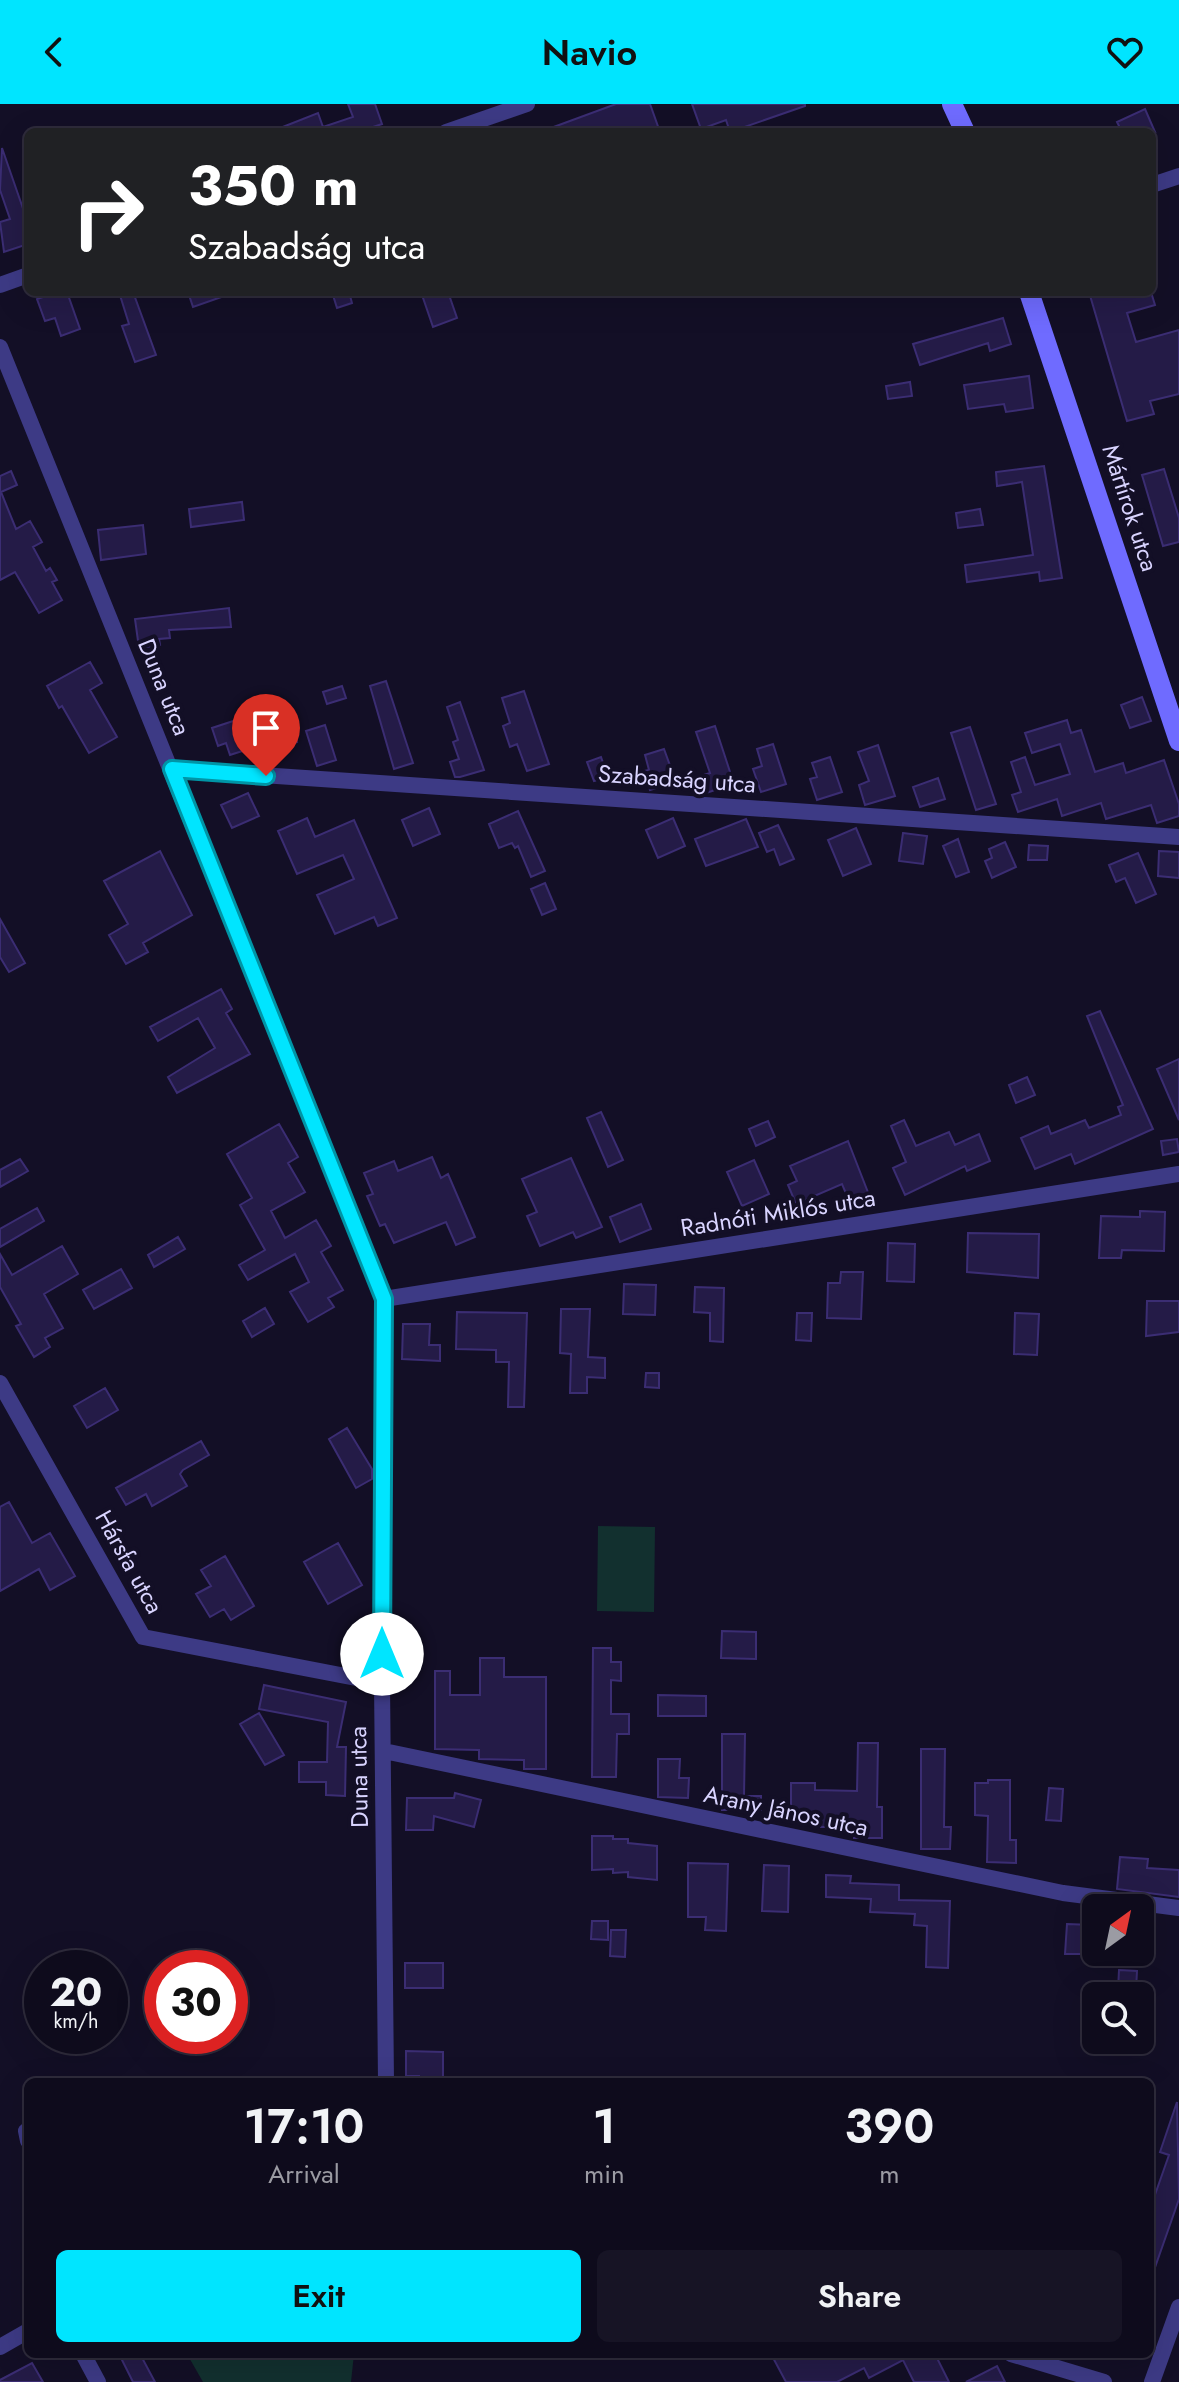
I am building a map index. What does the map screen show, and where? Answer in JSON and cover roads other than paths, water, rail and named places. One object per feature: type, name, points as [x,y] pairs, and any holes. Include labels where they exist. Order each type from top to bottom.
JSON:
[{"type":"main road","points":[[952,104],[963,128]]},
{"type":"main road","name":"Mártírok utca","points":[[1030,296],[1179,741]]},
{"type":"street","points":[[458,128],[527,104]]},
{"type":"street","points":[[1156,184],[1179,176]]},
{"type":"street","points":[[0,285],[24,276]]},
{"type":"street","name":"Duna utca","points":[[0,347],[384,1299],[382,1683],[386,2078]]},
{"type":"street","name":"Szabadság utca","points":[[172,769],[1179,837]]},
{"type":"street","name":"Radnóti Miklós utca","points":[[384,1299],[1179,1174]]},
{"type":"street","name":"Hársfa utca","points":[[0,1383],[143,1637],[382,1683]]},
{"type":"street","name":"Arany János utca","points":[[384,1751],[1063,1893],[1179,1908]]},
{"type":"street","points":[[1152,2382],[1179,2307]]},
{"type":"street","points":[[0,2347],[24,2333]]},
{"type":"street","points":[[85,2358],[98,2382]]},
{"type":"street","points":[[1024,2358],[1104,2382]]}]
